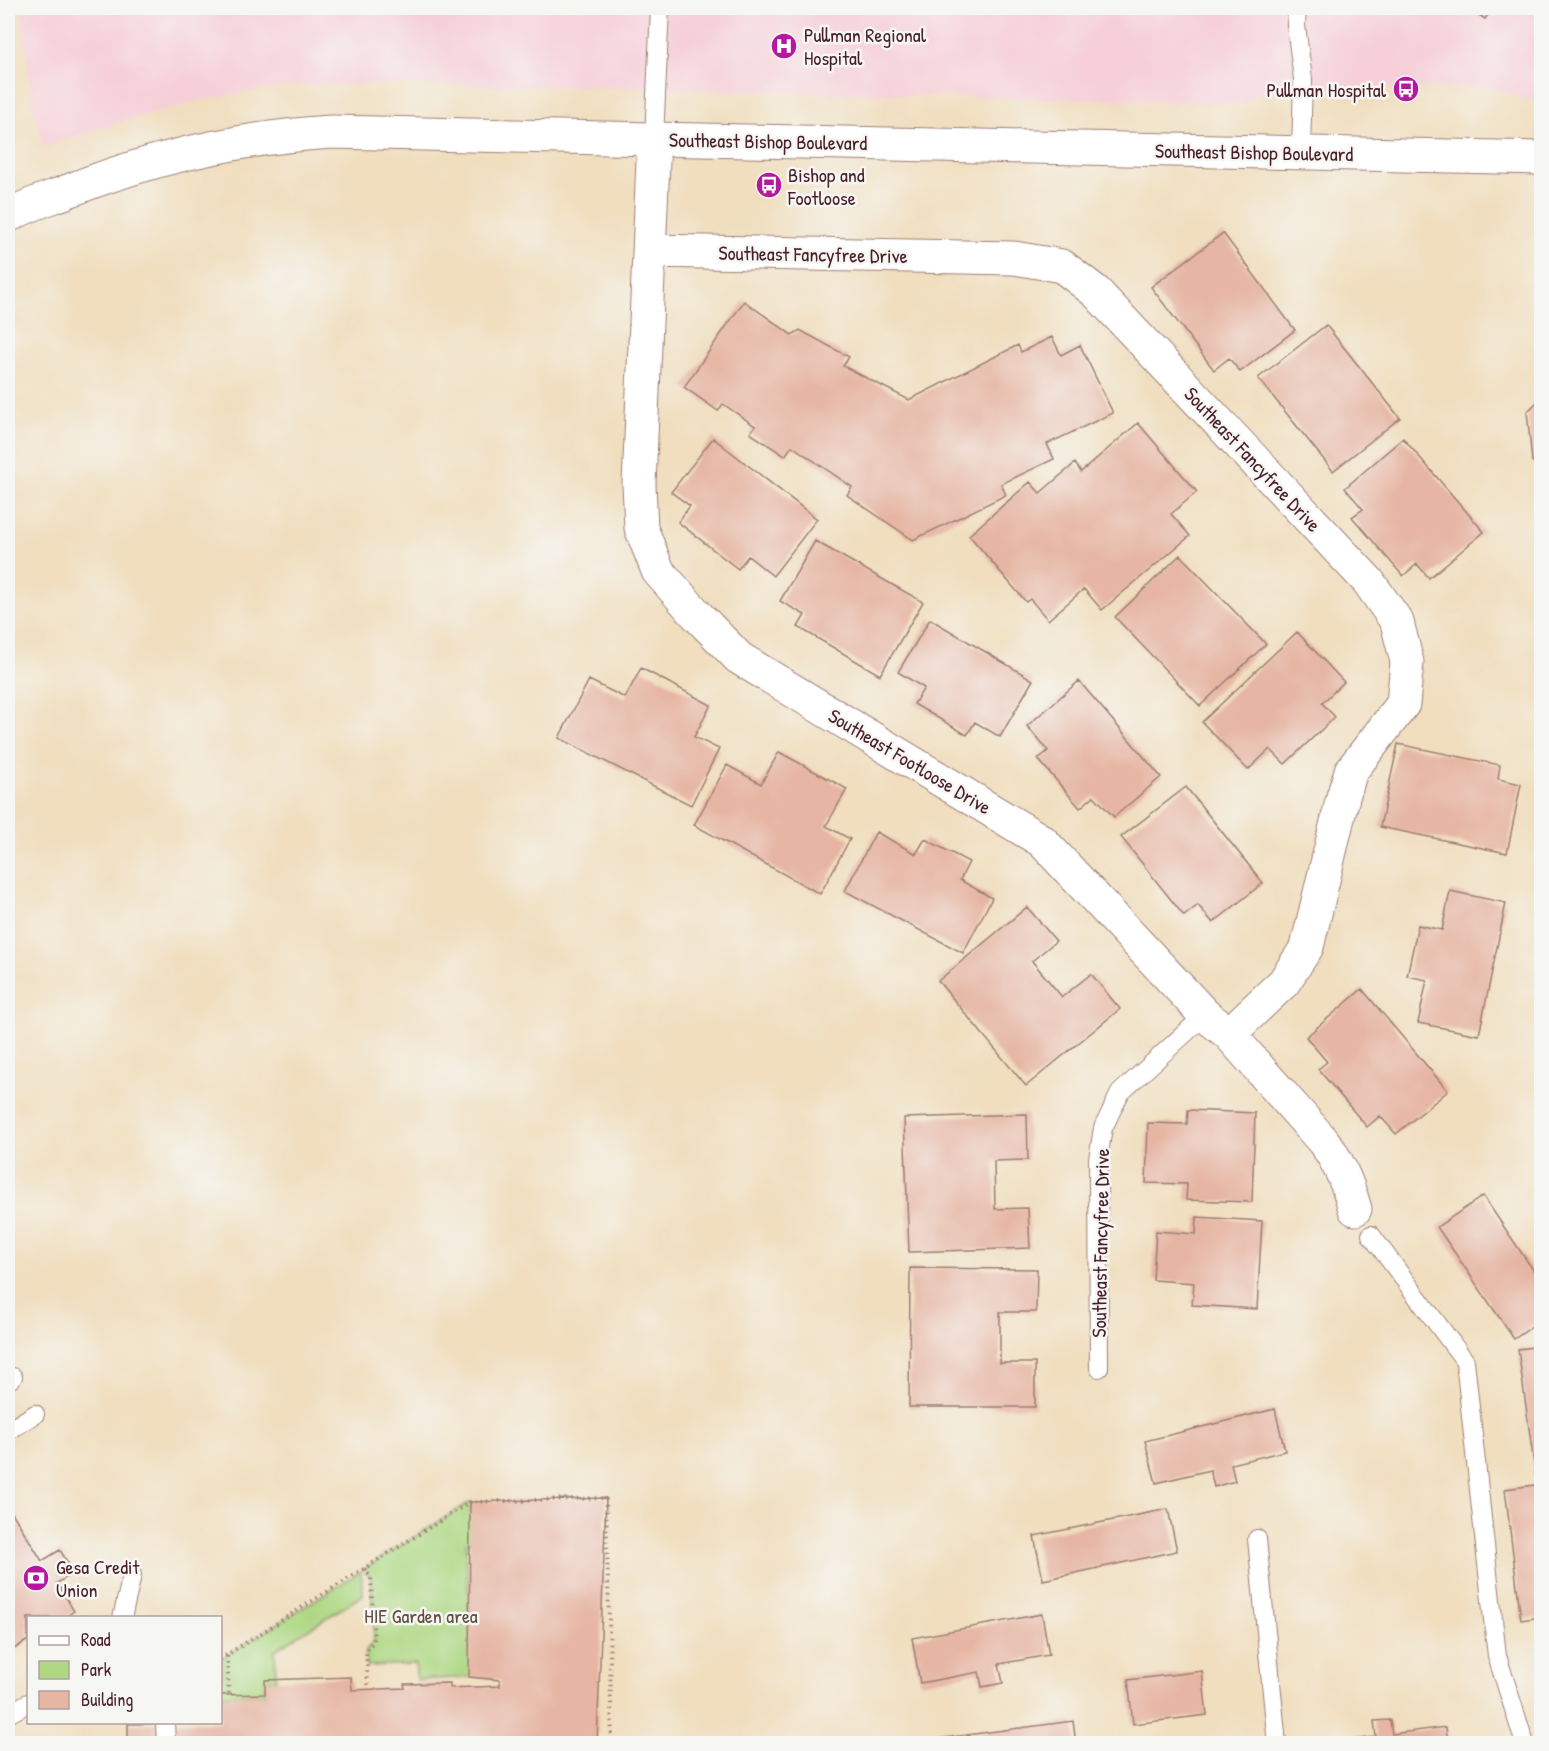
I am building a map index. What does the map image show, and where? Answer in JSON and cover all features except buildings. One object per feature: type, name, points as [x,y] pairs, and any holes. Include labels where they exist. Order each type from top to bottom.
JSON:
[{"type":"street","name":"Southeast Bishop Boulevard","points":[[10,208],[150,162],[200,150],[285,135],[331,132],[1542,158]]},
{"type":"street","name":"Southeast Footloose Drive","points":[[654,138],[639,484],[641,528],[658,571],[739,658],[1042,841],[1217,1025],[1334,1154],[1363,1222]]},
{"type":"street","name":"Southeast Fancyfree Drive","points":[[650,251],[1014,258],[1062,266],[1096,292],[1368,581],[1397,622],[1407,662],[1403,704],[1351,771],[1307,947],[1284,982],[1217,1025]]},
{"type":"lane","points":[[654,138],[660,8]]},
{"type":"lane","points":[[1297,8],[1296,26],[1303,79],[1301,153]]},
{"type":"lane","name":"Southeast Fancyfree Drive","points":[[1099,1368],[1098,1159],[1103,1128],[1120,1093],[1217,1025]]},
{"type":"lane","points":[[1363,1222],[1465,1361],[1497,1656],[1525,1743]]},
{"type":"lane","points":[[8,1431],[35,1414]]},
{"type":"lane","points":[[1257,1539],[1277,1743]]},
{"type":"lane","points":[[122,1616],[132,1575]]},
{"type":"lane","points":[[8,1714],[27,1704]]},
{"type":"lane","points":[[165,1724],[166,1743]]},
{"type":"path","points":[[222,1658],[470,1502],[606,1498],[612,1743]]},
{"type":"path","points":[[364,1569],[371,1578],[374,1641],[366,1650],[368,1689]]},
{"type":"path","points":[[227,1655],[230,1695]]},
{"type":"shaded area","name":"Pullman Regional Hospital","points":[[21,8],[1541,8],[1541,105],[1495,88],[1266,87],[1244,104],[592,87],[388,84],[287,86],[202,100],[43,147],[32,99]]},
{"type":"green space","name":"HIE Garden area","points":[[470,1502],[472,1543],[466,1543],[468,1592],[474,1592],[474,1604],[469,1605],[470,1644],[476,1669],[469,1677],[417,1680],[415,1664],[367,1666],[366,1650],[374,1641],[371,1578],[364,1569]]},
{"type":"green space","points":[[361,1571],[363,1595],[275,1650],[276,1680],[265,1680],[265,1694],[222,1695],[222,1658]]},
{"type":"place","name":"Pullman Regional Hospital","points":[[784,46]]},
{"type":"place","name":"Pullman Hospital","points":[[1406,89]]},
{"type":"place","name":"Bishop and Footloose","points":[[769,185]]},
{"type":"place","name":"Gesa Credit Union","points":[[36,1578]]}]
